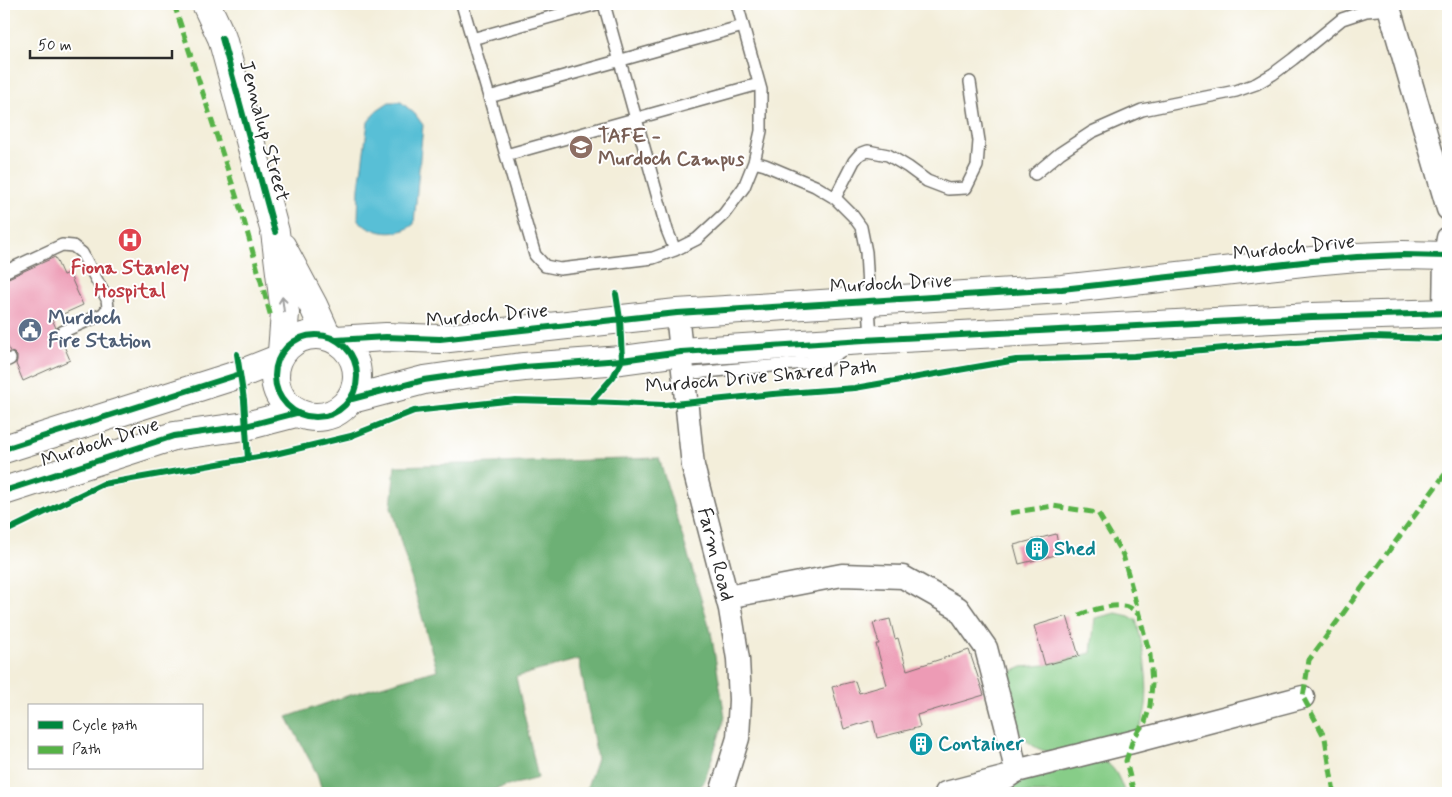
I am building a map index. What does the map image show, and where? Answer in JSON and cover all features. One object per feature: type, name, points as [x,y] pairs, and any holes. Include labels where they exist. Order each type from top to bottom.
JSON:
[{"type":"main road","name":"Jennalup Street","points":[[206,4],[222,38],[274,232],[285,313],[280,356]]},
{"type":"main road","name":"Jennalup Street","points":[[220,4],[222,38]]},
{"type":"main road","name":"Jennalup Street","points":[[274,232],[331,338]]},
{"type":"main road","name":"Murdoch Drive","points":[[4,449],[240,374],[280,356],[290,344],[300,338],[312,335],[331,338],[386,337],[440,339],[677,313],[1062,290],[1312,261],[1447,250]]},
{"type":"main road","name":"Murdoch Drive","points":[[7,481],[174,436],[246,426],[296,413],[308,418],[321,418],[333,415],[344,408],[352,398],[424,380],[524,367],[622,360],[682,363],[864,341],[1446,313]]},
{"type":"main road","points":[[331,338],[347,348],[354,359],[358,373],[357,386],[352,398]]},
{"type":"main road","points":[[280,356],[275,371],[275,384],[287,406],[296,413]]},
{"type":"street","points":[[1389,6],[1448,209]]},
{"type":"street","points":[[1446,313],[1447,250]]},
{"type":"street","name":"Farm Road","points":[[677,313],[693,466],[727,596],[738,659],[740,700],[738,738],[721,793]]},
{"type":"street","points":[[727,596],[842,575],[894,577],[902,578],[958,608],[986,648],[1008,729],[1016,770]]},
{"type":"street","points":[[946,793],[979,789],[1016,770],[1303,697]]},
{"type":"lane","points":[[462,4],[535,255],[545,266],[560,269],[653,258],[675,250],[697,239],[724,214],[744,187],[754,162],[761,131],[760,90],[736,4]]},
{"type":"lane","points":[[472,39],[597,4]]},
{"type":"lane","points":[[604,4],[667,230],[675,250]]},
{"type":"lane","points":[[1035,174],[1060,153],[1092,132],[1142,110],[1236,91],[1256,84],[1293,59],[1342,19],[1389,6]]},
{"type":"lane","points":[[489,97],[743,26]]},
{"type":"lane","points":[[835,198],[854,161],[860,154],[868,151],[888,155],[927,181],[948,189],[966,188],[977,166],[979,141],[970,82]]},
{"type":"lane","points":[[506,156],[759,84]]},
{"type":"lane","points":[[754,162],[815,186],[835,198],[861,227],[866,252],[869,301],[864,341]]},
{"type":"lane","points":[[4,272],[62,245],[73,246],[82,253],[107,299],[108,308],[103,314],[62,332]]},
{"type":"green space","points":[[659,458],[711,632],[725,717],[705,780],[694,793],[585,793],[597,758],[579,659],[516,677],[538,778],[481,793],[323,793],[317,774],[287,717],[347,696],[437,670],[391,507],[395,466]]},
{"type":"green space","points":[[1116,613],[1136,620],[1142,646],[1145,664],[1146,699],[1144,715],[1139,728],[1127,738],[1066,751],[1049,752],[1033,746],[1020,734],[1013,721],[1007,691],[1007,682],[1011,672],[1022,667],[1045,665],[1091,653],[1095,618]]},
{"type":"green space","points":[[1101,760],[1114,769],[1125,793],[1002,793],[1004,790],[1028,779]]},
{"type":"water","points":[[389,102],[401,102],[415,114],[423,125],[414,224],[393,233],[378,231],[358,220],[359,188],[368,122],[377,110]]},
{"type":"building","name":"Murdoch Fire Station","points":[[55,257],[63,275],[69,273],[83,305],[52,319],[56,328],[55,335],[61,339],[70,360],[23,381],[16,364],[17,356],[10,352],[4,337],[4,280]]},
{"type":"building","name":"Shed","points":[[1056,534],[1060,554],[1019,564],[1014,545]]},
{"type":"building","points":[[1067,616],[1079,656],[1045,665],[1034,626]]},
{"type":"building","points":[[890,619],[895,639],[898,638],[907,670],[969,650],[984,695],[917,715],[920,727],[877,738],[873,720],[844,729],[832,687],[855,681],[859,693],[887,685],[876,644],[879,644],[873,623]]},
{"type":"marked path","points":[[174,4],[243,217],[271,317]]},
{"type":"marked path","points":[[1334,793],[1325,738],[1303,697],[1309,660],[1448,470]]},
{"type":"marked path","points":[[1010,513],[1053,506],[1098,513],[1123,555],[1150,655],[1152,684],[1150,706],[1145,722],[1132,742],[1126,761],[1134,793]]},
{"type":"marked path","points":[[1079,615],[1110,606],[1123,606],[1134,610],[1139,615]]},
{"type":"cycle path","points":[[222,38],[275,232]]},
{"type":"cycle path","points":[[336,340],[386,337],[440,339],[677,313],[1062,289],[1357,257],[1448,256]]},
{"type":"cycle path","points":[[591,402],[613,377],[622,360],[620,319],[616,294]]},
{"type":"cycle path","points":[[352,399],[424,380],[524,367],[622,360],[681,352],[864,340],[1312,317],[1448,313]]},
{"type":"cycle path","points":[[308,335],[324,335],[339,342],[350,353],[357,368],[357,376],[354,392],[345,405],[324,417],[308,417],[293,410],[282,399],[275,384],[275,368],[282,353],[293,342],[308,335]]},
{"type":"cycle path","name":"Murdoch Drive Shared Path","points":[[4,532],[103,484],[275,454],[351,436],[414,411],[515,400],[664,405],[855,388],[1016,360],[1134,356],[1372,337],[1438,339],[1448,336]]},
{"type":"cycle path","points":[[237,354],[244,400],[248,459]]},
{"type":"cycle path","points":[[4,449],[240,374]]},
{"type":"cycle path","points":[[4,491],[174,436],[246,426],[296,413]]},
{"type":"place","name":"TAFE - Murdoch Campus","points":[[581,147]]},
{"type":"place","name":"Fiona Stanley Hospital","points":[[130,240]]},
{"type":"place","name":"Murdoch Fire Station","points":[[30,330]]},
{"type":"place","name":"Shed","points":[[1037,549]]},
{"type":"place","name":"Container","points":[[921,744]]}]
